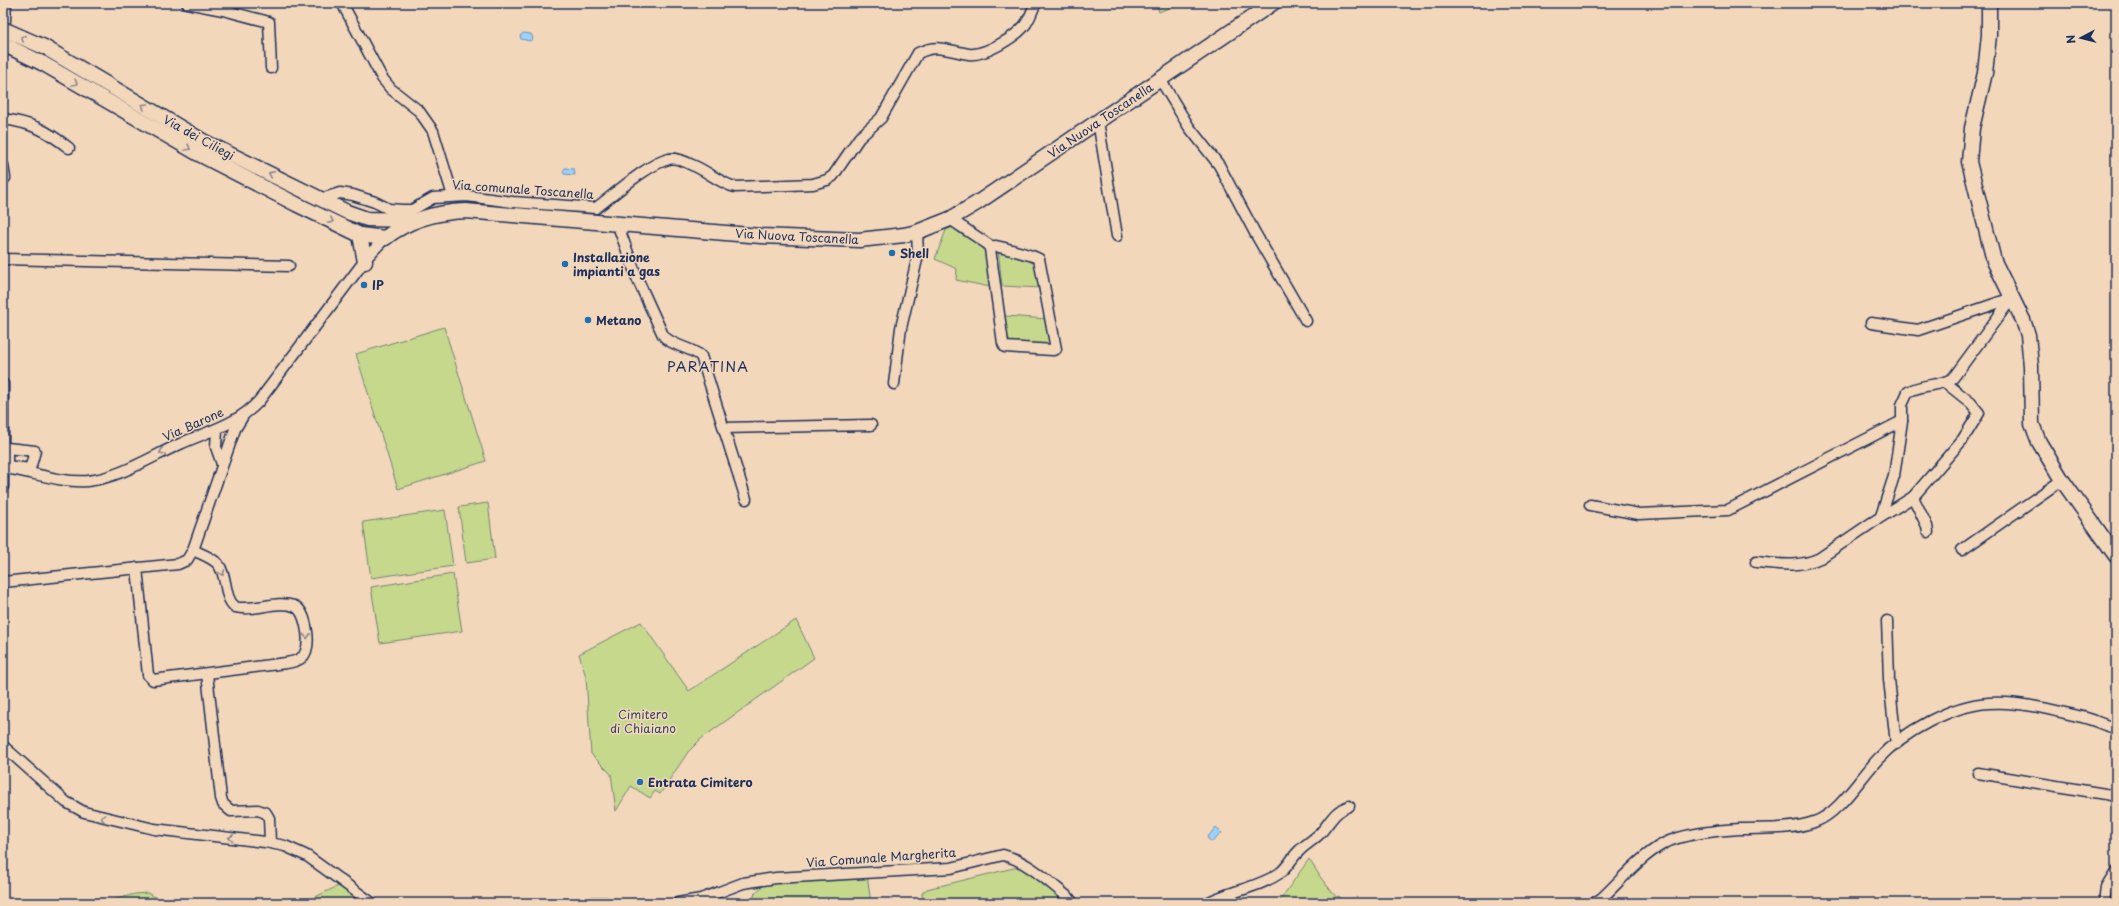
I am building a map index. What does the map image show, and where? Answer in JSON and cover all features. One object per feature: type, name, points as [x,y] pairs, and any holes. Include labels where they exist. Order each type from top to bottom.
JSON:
[{"type":"main road","name":"Via Nuova Toscanella","points":[[404,221],[436,214],[466,211],[761,236],[840,240],[883,239],[917,232],[950,220],[1273,3]]},
{"type":"main road","points":[[1989,3],[1989,34],[1984,78],[1968,156],[1994,261],[2023,320],[2030,343],[2032,424],[2034,433],[2062,480],[2116,556]]},
{"type":"main road","name":"Via dei Ciliegi","points":[[3,29],[44,47],[203,140],[322,199],[361,217],[404,221]]},
{"type":"main road","name":"Via dei Ciliegi","points":[[3,44],[42,63],[197,153],[360,235],[385,238]]},
{"type":"main road","points":[[361,217],[379,226],[385,238]]},
{"type":"main road","name":"Via Nuova Toscanella","points":[[385,238],[395,230],[422,218]]},
{"type":"main road","points":[[360,235],[365,262]]},
{"type":"street","points":[[3,48],[6,3]]},
{"type":"street","points":[[187,3],[223,10],[269,22],[271,68]]},
{"type":"street","points":[[342,3],[382,78],[391,89],[419,111],[433,131],[453,196]]},
{"type":"street","name":"Via comunale Toscanella","points":[[322,199],[340,194],[365,199],[389,209],[412,210],[433,198],[453,196],[596,208],[622,187],[660,163],[670,159],[694,165],[726,185],[735,187],[814,184],[833,176],[859,138],[881,118],[918,52],[929,48],[938,47],[970,54],[991,50],[1025,26],[1032,6]]},
{"type":"street","points":[[1160,79],[1189,128],[1219,164],[1255,234],[1306,321]]},
{"type":"street","points":[[3,119],[26,122],[48,132],[69,148]]},
{"type":"street","points":[[1098,121],[1117,236]]},
{"type":"street","points":[[3,165],[5,178]]},
{"type":"street","points":[[361,217],[359,206],[365,199]]},
{"type":"street","points":[[950,220],[992,247],[1000,247],[1018,253],[1032,255],[1039,259],[1056,349],[1006,348],[1001,337],[990,249],[992,247]]},
{"type":"street","points":[[617,223],[637,278],[663,335],[668,340],[694,350],[701,356],[746,499]]},
{"type":"street","points":[[894,384],[901,328],[918,255],[917,232]]},
{"type":"street","name":"Via Barone","points":[[4,468],[66,480],[88,481],[107,477],[186,441],[217,430],[244,414],[264,395],[385,238]]},
{"type":"street","points":[[3,259],[289,266]]},
{"type":"street","points":[[1871,323],[1918,330],[2012,298]]},
{"type":"street","points":[[1881,516],[1894,476],[1902,421],[1902,406],[1908,392],[1928,384],[1946,382],[1953,378],[2012,298]]},
{"type":"street","points":[[1756,562],[1795,565],[1810,563],[1826,554],[1881,516],[1913,498],[1963,439],[1978,417],[1977,409],[1946,382]]},
{"type":"street","points":[[3,384],[3,487]]},
{"type":"street","points":[[3,582],[181,563],[187,560],[193,550],[235,429],[244,414]]},
{"type":"street","points":[[1590,505],[1639,514],[1728,510],[1902,421]]},
{"type":"street","points":[[724,428],[871,426]]},
{"type":"street","points":[[222,464],[216,447],[217,430],[223,433],[227,451]]},
{"type":"street","points":[[198,438],[216,447]]},
{"type":"street","points":[[1962,550],[2062,480]]},
{"type":"street","points":[[1913,498],[1927,526],[1928,532]]},
{"type":"street","points":[[137,568],[149,676],[156,680],[294,662],[302,656],[306,651],[307,631],[304,616],[295,607],[283,605],[235,607],[231,603],[223,573],[218,564],[193,550]]},
{"type":"street","points":[[1887,621],[1889,679],[1896,744]]},
{"type":"street","points":[[207,674],[221,798],[223,804],[231,811],[258,810],[266,813],[269,818],[270,842]]},
{"type":"street","points":[[1594,903],[1602,898],[1651,853],[1671,840],[1738,829],[1797,827],[1816,822],[1829,814],[1879,758],[1920,727],[1949,712],[1989,703],[2032,706],[2086,717],[2116,728]]},
{"type":"street","points":[[3,746],[66,802],[84,812],[154,829],[270,842],[285,846],[306,856],[372,903]]},
{"type":"street","points":[[1978,774],[2116,797]]},
{"type":"street","points":[[1207,903],[1230,893],[1258,884],[1280,872],[1290,864],[1300,849],[1323,831],[1333,815],[1349,806]]},
{"type":"street","name":"Via Comunale Margherita","points":[[678,903],[701,899],[744,883],[783,878],[951,868],[1003,855],[1011,857],[1026,865],[1069,898],[1073,903]]},
{"type":"street","points":[[2104,903],[2106,888],[2116,872]]},
{"type":"street","points":[[592,903],[607,903]]},
{"type":"green space","points":[[1156,3],[1180,3],[1159,12]]},
{"type":"green space","points":[[953,227],[959,233],[986,248],[990,287],[956,280],[957,269],[935,259],[946,230]]},
{"type":"green space","points":[[998,249],[1035,259],[1041,288],[1002,286]]},
{"type":"green space","points":[[1005,316],[1048,319],[1052,346],[1007,343]]},
{"type":"green space","points":[[444,327],[486,461],[398,489],[356,354]]},
{"type":"green space","points":[[488,503],[495,559],[466,563],[459,507]]},
{"type":"green space","points":[[445,510],[453,566],[371,578],[363,522]]},
{"type":"green space","points":[[453,574],[462,631],[380,643],[371,587]]},
{"type":"green space","name":"Cimitero di Chiaiano","points":[[796,620],[814,658],[702,738],[688,752],[660,794],[655,791],[650,798],[631,786],[616,811],[611,774],[591,754],[586,677],[579,654],[641,622],[689,691]]},
{"type":"green space","points":[[1309,859],[1321,878],[1336,897],[1339,896],[1344,903],[1278,903]]},
{"type":"green space","points":[[1018,867],[1028,870],[1067,903],[923,903],[922,893],[927,889]]},
{"type":"green space","points":[[867,875],[871,903],[752,903],[755,893],[765,884]]},
{"type":"green space","points":[[340,885],[364,903],[303,903]]},
{"type":"green space","points":[[147,893],[168,903],[57,903],[109,901],[135,894]]},
{"type":"water","points":[[523,33],[531,34],[533,38],[530,41],[521,39],[520,36]]},
{"type":"water","points":[[565,168],[574,169],[575,175],[564,174],[563,171]]},
{"type":"water","points":[[1216,827],[1222,833],[1212,842],[1207,838]]},
{"type":"place","name":"Shell","points":[[892,253]]},
{"type":"place","name":"Installazione impianti a gas","points":[[565,264]]},
{"type":"place","name":"IP","points":[[364,285]]},
{"type":"place","name":"Metano","points":[[588,320]]},
{"type":"place","name":"Entrata Cimitero","points":[[640,782]]},
{"type":"district","name":"PARATINA","points":[[708,366]]}]
